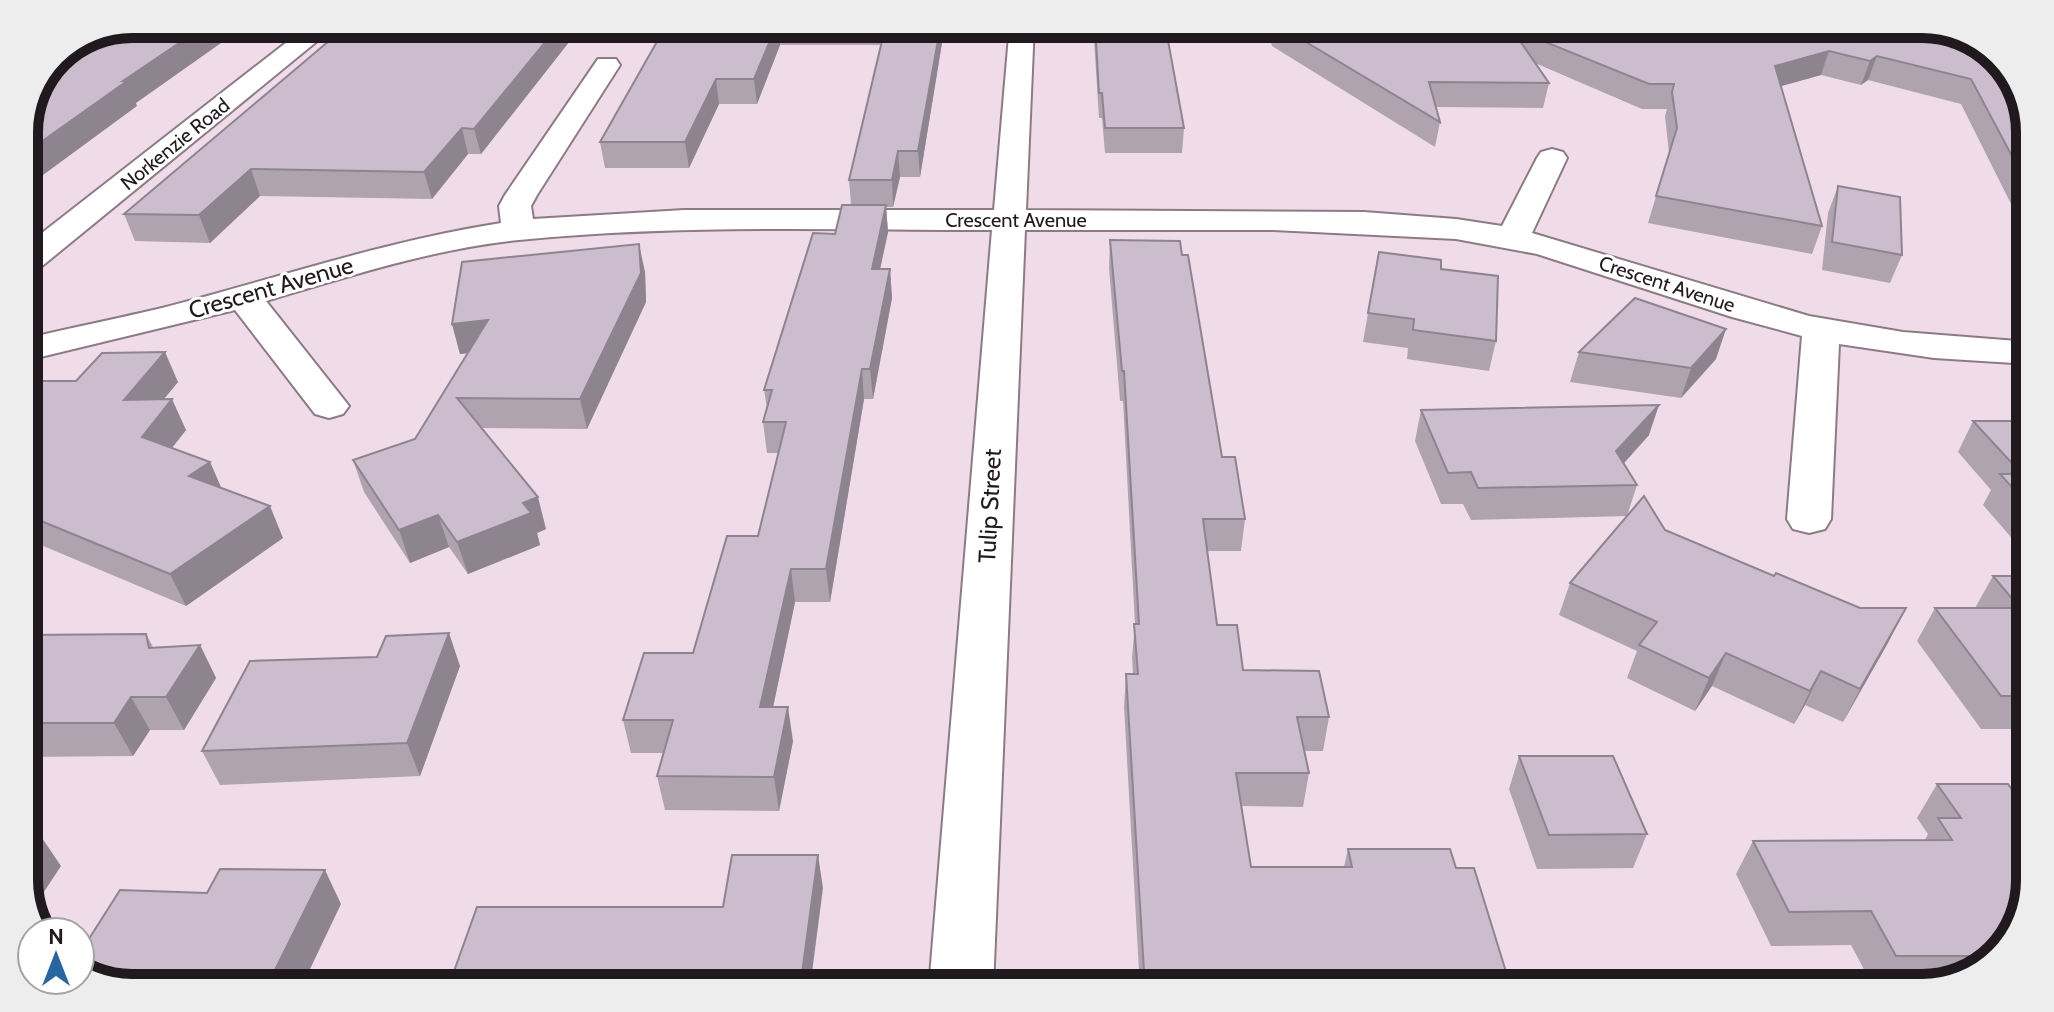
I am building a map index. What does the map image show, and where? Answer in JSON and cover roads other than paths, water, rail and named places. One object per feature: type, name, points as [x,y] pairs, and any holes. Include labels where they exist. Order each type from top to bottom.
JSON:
[{"type":"street","name":"Norkenzie Road","points":[[38,253],[308,38]]},
{"type":"street","name":"Tulip Street","points":[[962,974],[1021,38]]},
{"type":"street","points":[[518,230],[515,206],[607,65]]},
{"type":"street","points":[[1513,238],[1552,158]]},
{"type":"street","name":"Crescent Avenue","points":[[38,347],[244,297],[441,242],[518,230],[684,220],[1370,223],[1513,238],[1569,252],[1778,319],[1884,342],[2016,352]]},
{"type":"street","points":[[244,297],[329,406]]},
{"type":"street","points":[[1809,519],[1821,329]]}]
